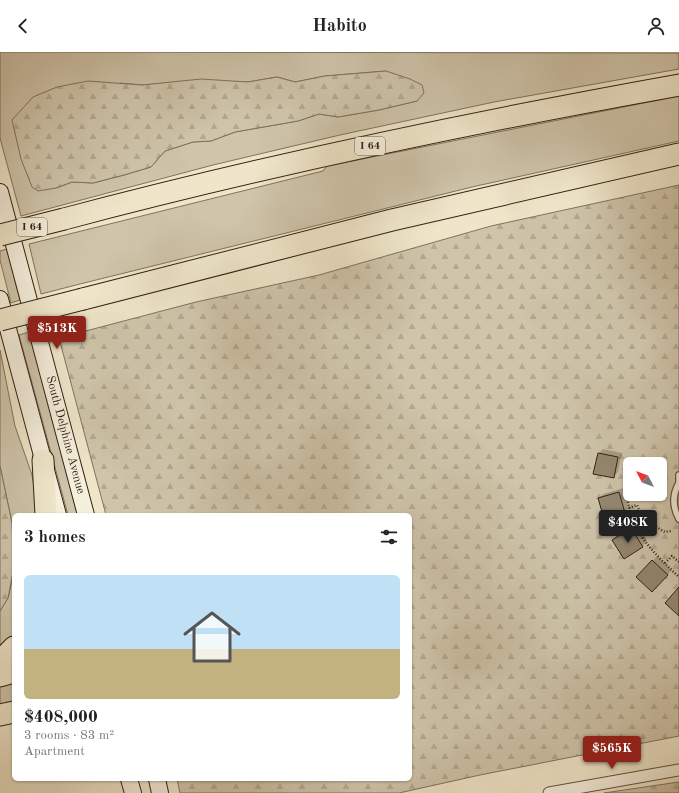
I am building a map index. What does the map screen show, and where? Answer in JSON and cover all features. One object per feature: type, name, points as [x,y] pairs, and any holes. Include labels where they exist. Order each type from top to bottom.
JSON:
[{"type":"highway","name":"I 64","points":[[0,235],[172,190],[351,150],[557,106],[679,85]]},
{"type":"highway","points":[[0,320],[392,220],[679,154]]},
{"type":"highway","points":[[43,460],[46,513]]},
{"type":"highway","points":[[0,661],[12,649]]},
{"type":"highway","points":[[0,676],[12,673]]},
{"type":"highway","points":[[0,715],[12,712]]},
{"type":"main road","name":"South Delphine Avenue","points":[[0,192],[85,513]]},
{"type":"main road","points":[[0,299],[57,513]]},
{"type":"main road","points":[[130,781],[133,793]]},
{"type":"main road","points":[[157,781],[160,793]]},
{"type":"street","points":[[549,793],[679,770]]},
{"type":"lane","points":[[679,475],[679,483],[674,493],[673,504],[679,519]]},
{"type":"path","points":[[628,501],[637,527],[650,546],[679,577]]},
{"type":"path","points":[[629,508],[637,505],[643,519],[665,532],[671,531]]},
{"type":"path","points":[[666,563],[672,556],[679,562]]},
{"type":"green space","points":[[0,52],[679,53],[679,69],[494,102],[340,135],[213,165],[21,216],[0,138]],"holes":[[[386,71],[417,101],[379,110],[338,117],[319,114],[298,121],[235,132],[211,141],[193,142],[165,151],[151,167],[93,183],[72,182],[56,188],[120,83],[142,85],[169,83],[248,82],[277,77],[295,82],[325,76]]]},
{"type":"green space","points":[[386,71],[410,79],[422,85],[424,93],[417,101],[379,110],[338,117],[319,114],[298,121],[235,132],[211,141],[193,142],[165,151],[151,167],[93,183],[72,182],[56,188],[38,191],[32,187],[21,159],[12,120],[33,97],[57,87],[88,81],[142,85],[201,79],[248,82],[277,77],[295,82],[325,76]]},
{"type":"green space","points":[[679,96],[679,141],[472,187],[41,294],[29,244],[323,171],[327,166]]},
{"type":"green space","points":[[679,185],[679,736],[480,775],[399,793],[180,793],[177,781],[412,781],[412,513],[105,513],[59,338],[196,302],[319,275],[491,226]]},
{"type":"green space","points":[[7,249],[20,300],[11,303],[0,260],[0,251]]},
{"type":"green space","points":[[29,332],[77,513],[67,513],[19,335]]},
{"type":"green space","points":[[0,350],[15,426],[32,475],[39,513],[12,513],[12,523],[0,466]]},
{"type":"green space","points":[[0,466],[12,523],[12,577],[8,598],[0,611]]},
{"type":"green space","points":[[12,581],[12,639],[0,652],[0,611],[8,598]]},
{"type":"green space","points":[[12,681],[12,704],[0,707],[0,684]]},
{"type":"green space","points":[[679,782],[679,793],[604,793]]},
{"type":"building","points":[[598,453],[618,457],[614,478],[593,474]]},
{"type":"building","points":[[619,492],[625,513],[604,519],[598,498]]},
{"type":"building","points":[[631,528],[643,547],[624,559],[612,540]]},
{"type":"building","points":[[652,560],[668,575],[652,592],[636,577]]},
{"type":"building","points":[[679,587],[679,616],[665,603]]}]
